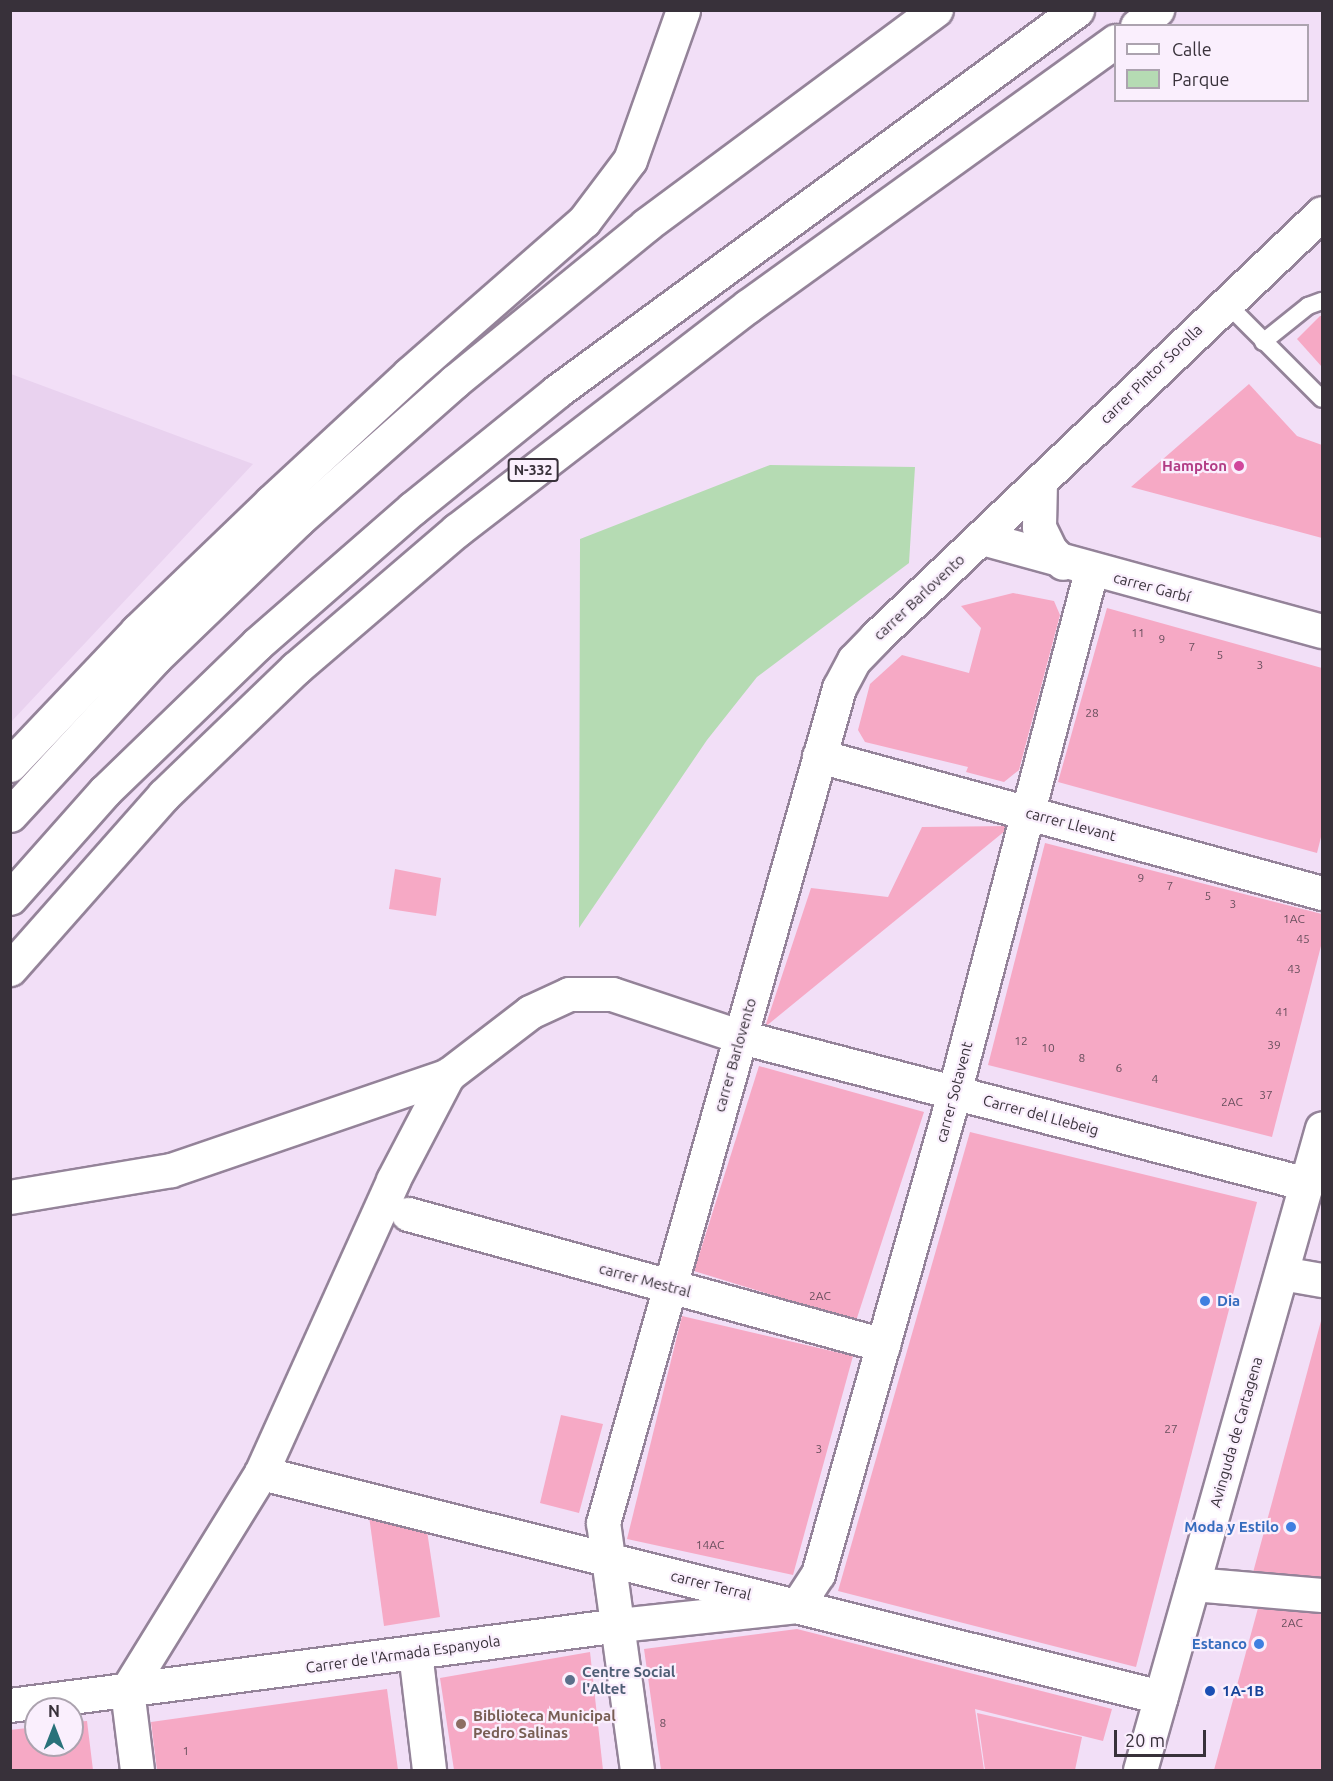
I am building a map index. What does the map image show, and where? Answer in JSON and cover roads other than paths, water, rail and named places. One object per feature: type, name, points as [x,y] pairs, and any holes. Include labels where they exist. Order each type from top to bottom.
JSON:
[{"type":"main road","points":[[10,765],[137,631],[271,502],[409,374],[584,221],[630,160],[683,10]]},
{"type":"main road","points":[[10,815],[155,658],[298,520],[455,381],[646,225],[936,10]]},
{"type":"main road","name":"N-332","points":[[10,898],[105,791],[147,750],[257,644],[413,508],[556,392],[1077,10]]},
{"type":"main road","points":[[1140,24],[1157,10]]},
{"type":"main road","name":"N-332","points":[[10,969],[165,795],[296,668],[457,530],[748,306],[1114,42]]},
{"type":"main road","name":"carrer Pintor Sorolla","points":[[982,538],[1225,302],[1323,213]]},
{"type":"main road","points":[[1040,482],[1039,527],[1050,549],[1077,567]]},
{"type":"main road","name":"carrer Garbí","points":[[982,538],[1077,567],[1323,632]]},
{"type":"main road","name":"carrer Barlovento","points":[[637,1770],[619,1625],[603,1523],[839,688],[854,660],[982,538]]},
{"type":"main road","name":"carrer Sotavent","points":[[796,1606],[818,1574],[954,1093],[1029,813],[1077,567]]},
{"type":"main road","name":"carrer Llevant","points":[[819,756],[1323,893]]},
{"type":"main road","name":"Carrer del Llebeig","points":[[448,1075],[530,1012],[569,994],[612,994],[741,1037],[1307,1185]]},
{"type":"main road","points":[[10,1197],[171,1170],[448,1075]]},
{"type":"main road","points":[[137,1770],[127,1690],[261,1473],[393,1180],[448,1075]]},
{"type":"main road","name":"Avinguda de Cartagena","points":[[1140,1770],[1323,1128]]},
{"type":"main road","name":"carrer Mestral","points":[[408,1214],[883,1345]]},
{"type":"main road","points":[[1282,1273],[1323,1281]]},
{"type":"main road","name":"carrer Terral","points":[[261,1473],[1161,1696]]},
{"type":"main road","points":[[1193,1584],[1323,1595]]},
{"type":"main road","name":"Carrer de l'Armada Espanyola","points":[[10,1705],[619,1625],[796,1606]]},
{"type":"main road","points":[[415,1652],[429,1770]]},
{"type":"lane","points":[[1263,342],[1308,306],[1323,301]]},
{"type":"lane","points":[[1225,302],[1323,399]]},
{"type":"place","name":"Hampton","points":[[1239,466]]},
{"type":"place","name":"Dia","points":[[1205,1301]]},
{"type":"place","name":"Moda y Estilo","points":[[1291,1527]]},
{"type":"place","name":"Estanco","points":[[1259,1644]]},
{"type":"place","name":"Centre Social l'Altet","points":[[570,1680]]},
{"type":"place","name":"1A-1B","points":[[1210,1691]]},
{"type":"place","name":"Biblioteca Municipal Pedro Salinas","points":[[461,1724]]}]
